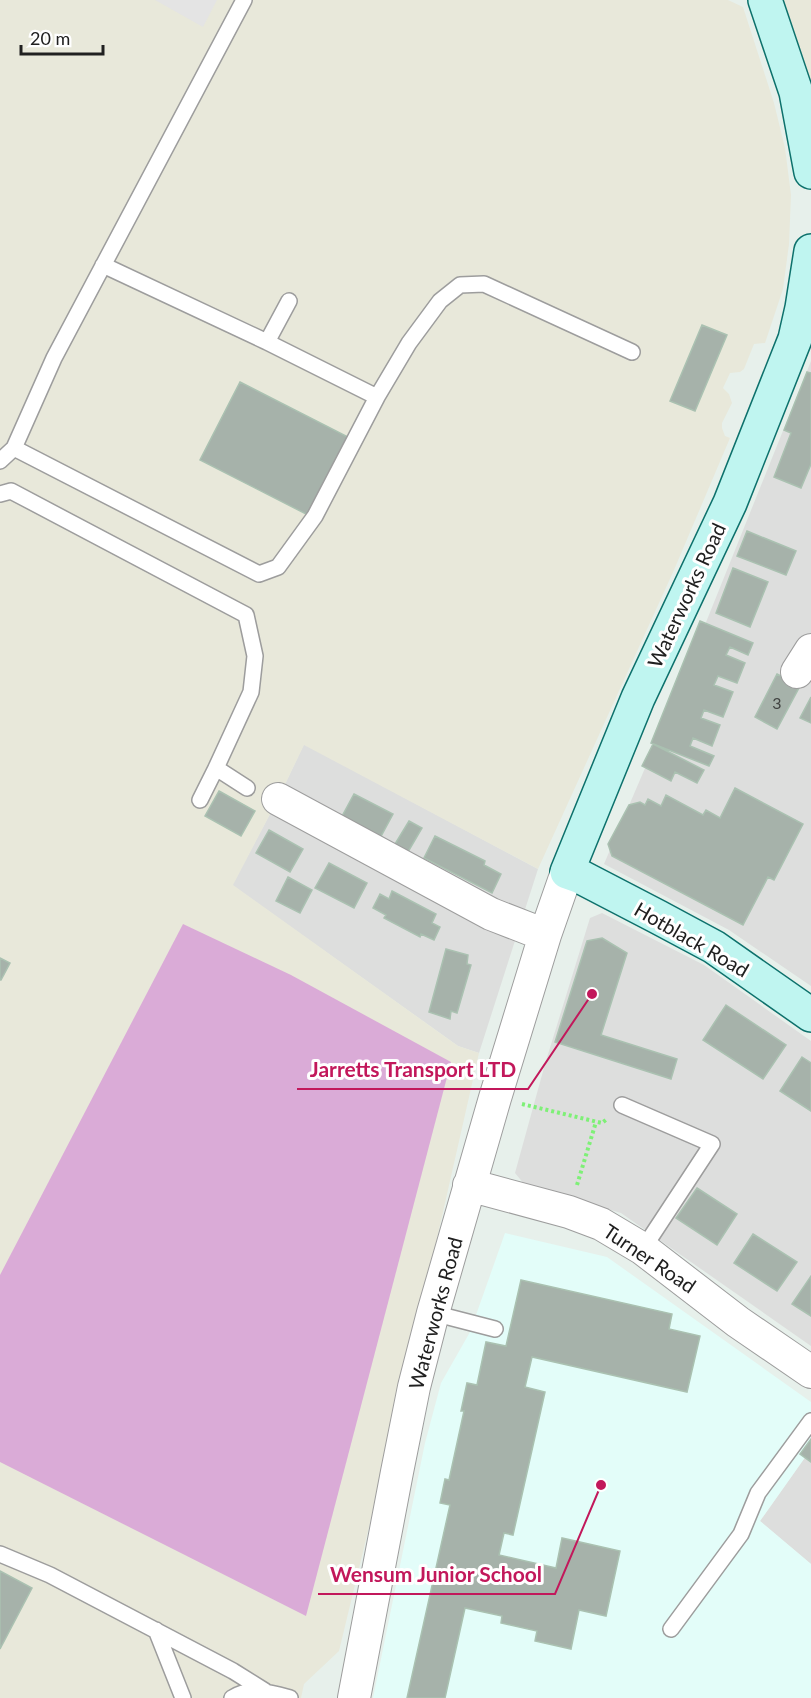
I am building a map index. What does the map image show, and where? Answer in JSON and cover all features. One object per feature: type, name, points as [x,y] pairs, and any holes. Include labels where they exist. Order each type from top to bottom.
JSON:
[{"type":"street","points":[[765,0],[796,92],[811,171]]},
{"type":"street","name":"Waterworks Road","points":[[354,1698],[414,1387],[469,1185],[545,934],[567,872],[638,698],[803,341],[802,308],[811,251]]},
{"type":"street","points":[[278,798],[491,914],[545,934]]},
{"type":"street","name":"Hotblack Road","points":[[567,872],[581,877],[714,947],[811,1015]]},
{"type":"street","name":"Turner Road","points":[[469,1185],[569,1212],[601,1224],[643,1249],[738,1322],[811,1372]]},
{"type":"lane","points":[[0,461],[14,448],[54,358],[244,0]]},
{"type":"lane","points":[[103,265],[267,342],[377,397]]},
{"type":"lane","points":[[14,448],[259,574],[278,567],[315,516],[377,397],[416,335],[441,301],[460,285],[484,284],[632,352]]},
{"type":"lane","points":[[267,342],[289,302]]},
{"type":"lane","points":[[0,494],[11,491],[246,615],[255,656],[251,692],[200,800]]},
{"type":"lane","points":[[216,768],[247,788]]},
{"type":"lane","points":[[622,1105],[712,1144],[643,1249]]},
{"type":"lane","points":[[433,1313],[495,1329]]},
{"type":"lane","points":[[671,1629],[741,1534],[758,1493],[811,1421]]},
{"type":"lane","points":[[0,1554],[50,1575],[233,1671],[265,1691],[290,1698]]},
{"type":"lane","points":[[156,1630],[183,1698]]},
{"type":"lane","points":[[232,1698],[239,1693],[265,1691]]},
{"type":"path","points":[[495,1098],[602,1123],[622,1105]]},
{"type":"path","points":[[569,1212],[596,1122]]},
{"type":"shaded area","points":[[0,0],[728,0],[743,7],[774,103],[785,148],[791,195],[789,244],[783,289],[765,343],[754,344],[744,369],[730,373],[723,388],[729,394],[732,403],[722,423],[725,436],[730,438],[674,570],[538,869],[304,745],[233,885],[458,1046],[479,1053],[411,1353],[339,1651],[304,1684],[301,1698],[0,1698]]},
{"type":"shaded area","points":[[155,0],[217,0],[203,27]]},
{"type":"shaded area","points":[[782,0],[811,0],[811,93]]},
{"type":"shaded area","points":[[811,361],[811,986],[729,930],[604,864],[684,677]]},
{"type":"shaded area","points":[[304,744],[538,869],[479,1053],[458,1046],[232,885],[278,799]]},
{"type":"shaded area","points":[[602,913],[704,965],[811,1041],[811,1346],[621,1213],[525,1185],[515,1173],[545,1064],[590,918]]},
{"type":"shaded area","points":[[183,924],[291,975],[451,1062],[306,1616],[0,1462],[0,1275]]},
{"type":"shaded area","points":[[505,1233],[607,1257],[811,1402],[811,1449],[760,1521],[811,1564],[811,1698],[373,1698],[425,1443],[441,1383],[470,1332]]},
{"type":"shaded area","points":[[811,1449],[811,1564],[760,1521]]},
{"type":"building","points":[[702,325],[727,335],[695,411],[670,401]]},
{"type":"building","points":[[807,372],[811,373],[811,464],[801,488],[774,477],[791,433],[784,430]]},
{"type":"building","points":[[240,382],[350,438],[310,516],[200,460]]},
{"type":"building","points":[[747,531],[796,551],[786,575],[737,556]]},
{"type":"building","points":[[733,568],[768,582],[750,627],[716,613]]},
{"type":"building","points":[[700,621],[753,643],[748,655],[730,647],[726,655],[745,663],[737,683],[718,676],[714,685],[733,692],[723,717],[704,710],[701,718],[720,725],[712,746],[693,738],[690,746],[714,756],[709,766],[651,743]]},
{"type":"building","points":[[777,674],[800,686],[777,729],[755,717]]},
{"type":"building","points":[[811,697],[811,723],[800,718]]},
{"type":"building","points":[[653,744],[704,770],[697,783],[675,772],[671,781],[642,766]]},
{"type":"building","points":[[735,788],[803,824],[774,880],[768,877],[743,925],[612,856],[608,844],[629,805],[640,802],[645,805],[648,799],[661,806],[666,795],[703,815],[706,810],[720,818]]},
{"type":"building","points":[[219,791],[255,811],[241,836],[205,816]]},
{"type":"building","points":[[354,794],[393,814],[379,840],[340,820]]},
{"type":"building","points":[[409,821],[422,828],[408,852],[395,844]]},
{"type":"building","points":[[269,830],[303,849],[290,872],[256,853]]},
{"type":"building","points":[[435,836],[485,861],[484,865],[501,874],[492,893],[424,858]]},
{"type":"building","points":[[329,863],[367,883],[354,908],[315,888]]},
{"type":"building","points":[[288,877],[312,890],[300,913],[276,901]]},
{"type":"building","points":[[392,891],[436,914],[432,923],[440,927],[434,940],[421,934],[420,937],[384,918],[386,915],[373,908],[380,894],[389,899]]},
{"type":"building","points":[[602,938],[627,953],[601,1035],[677,1059],[671,1079],[555,1042],[587,941]]},
{"type":"building","points":[[446,949],[468,955],[467,964],[471,965],[457,1013],[451,1011],[450,1019],[429,1012]]},
{"type":"building","points":[[0,958],[10,963],[1,980],[0,980]]},
{"type":"building","points":[[726,1005],[786,1045],[763,1079],[703,1040]]},
{"type":"building","points":[[802,1057],[811,1063],[811,1111],[780,1091]]},
{"type":"building","points":[[697,1188],[737,1214],[717,1245],[676,1218]]},
{"type":"building","points":[[753,1234],[797,1262],[777,1291],[734,1263]]},
{"type":"building","points":[[811,1276],[811,1316],[792,1304]]},
{"type":"building","points":[[521,1280],[672,1314],[669,1329],[700,1336],[687,1392],[532,1357],[525,1387],[545,1392],[513,1535],[504,1533],[499,1555],[556,1568],[562,1538],[620,1551],[606,1616],[579,1610],[571,1649],[535,1641],[537,1631],[501,1623],[502,1616],[465,1608],[445,1698],[407,1698],[450,1505],[440,1503],[445,1479],[449,1480],[464,1411],[461,1411],[467,1383],[477,1385],[486,1342],[506,1346]]},
{"type":"building","points":[[811,1439],[811,1462],[800,1454]]},
{"type":"building","points":[[0,1571],[32,1588],[0,1649]]},
{"type":"place","name":"Jarretts Transport LTD","points":[[592,994]]},
{"type":"place","name":"Wensum Junior School","points":[[601,1485]]}]
